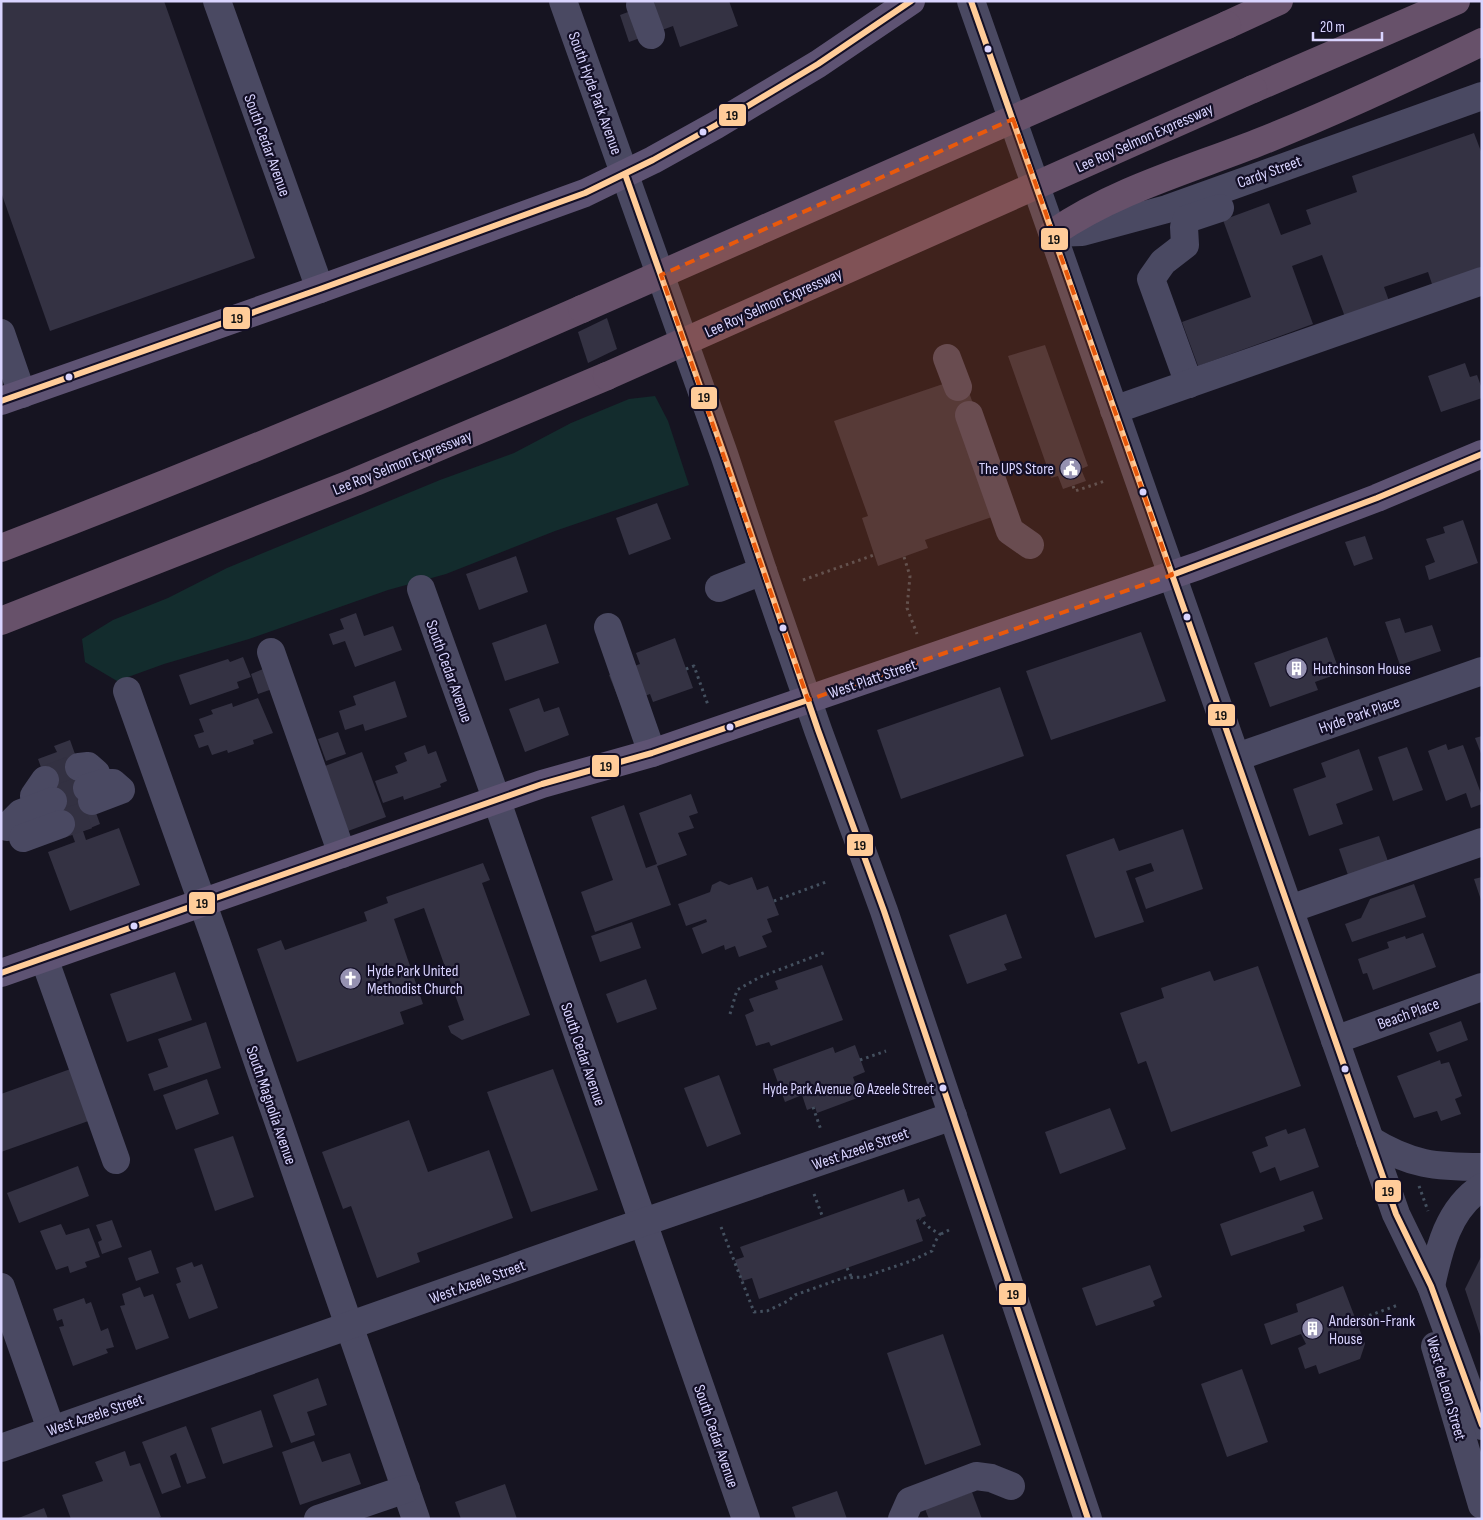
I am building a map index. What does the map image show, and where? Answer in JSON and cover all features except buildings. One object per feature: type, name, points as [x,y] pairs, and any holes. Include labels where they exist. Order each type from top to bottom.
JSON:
[{"type":"highway","points":[[1,548],[335,415],[582,309],[1279,1]]},
{"type":"highway","name":"Lee Roy Selmon Expressway","points":[[1,621],[364,478],[607,376],[1253,89],[1456,1]]},
{"type":"highway","points":[[1053,233],[1076,217],[1128,193],[1316,119],[1404,80],[1482,42]]},
{"type":"main road","points":[[12,397],[320,289],[585,193],[625,174],[716,125],[779,88],[911,1]]},
{"type":"main road","name":"West Platt Street","points":[[1,973],[496,799],[652,753],[1172,575],[1377,498],[1482,454]]},
{"type":"street","name":"South Cedar Avenue","points":[[217,1],[320,289]]},
{"type":"street","name":"South Hyde Park Avenue","points":[[563,1],[724,454],[763,572],[954,1116],[1088,1519]]},
{"type":"street","points":[[971,1],[1396,1214],[1431,1286],[1482,1426]]},
{"type":"street","points":[[640,5],[651,35]]},
{"type":"street","name":"Cardy Street","points":[[1053,233],[1082,232],[1166,209],[1482,96]]},
{"type":"street","points":[[1188,384],[1151,279],[1164,262],[1185,245],[1184,227],[1187,219],[1298,182],[1320,164],[1333,148]]},
{"type":"street","points":[[1114,410],[1482,281]]},
{"type":"street","points":[[1,333],[12,397]]},
{"type":"street","points":[[948,358],[958,387]]},
{"type":"street","points":[[968,415],[1010,530],[1030,545]]},
{"type":"street","points":[[719,588],[763,572]]},
{"type":"street","name":"South Cedar Avenue","points":[[421,589],[496,799],[746,1519]]},
{"type":"street","points":[[608,627],[652,753]]},
{"type":"street","points":[[271,652],[342,854]]},
{"type":"street","name":"Hyde Park Place","points":[[1237,758],[1482,671]]},
{"type":"street","name":"South Magnolia Avenue","points":[[127,691],[416,1519]]},
{"type":"street","points":[[1290,909],[1482,842]]},
{"type":"street","points":[[44,958],[116,1160]]},
{"type":"street","name":"Beach Place","points":[[1335,1040],[1482,987]]},
{"type":"street","name":"West Azeele Street","points":[[1,1448],[642,1222],[954,1116]]},
{"type":"street","points":[[1370,1140],[1389,1151],[1420,1163],[1454,1167],[1482,1167]]},
{"type":"street","points":[[1431,1286],[1447,1227],[1464,1202],[1482,1187]]},
{"type":"street","name":"West de Leon Street","points":[[1396,1214],[1482,1506]]},
{"type":"street","points":[[1,1287],[51,1429]]},
{"type":"street","points":[[902,1519],[910,1500],[976,1476],[991,1478],[1011,1486]]},
{"type":"street","points":[[318,1519],[406,1489]]},
{"type":"path","points":[[1073,486],[1075,491],[1105,481]]},
{"type":"path","points":[[804,580],[874,555]]},
{"type":"path","points":[[904,557],[910,576],[907,608],[917,634]]},
{"type":"path","points":[[686,669],[694,666],[708,705]]},
{"type":"path","points":[[774,901],[826,882]]},
{"type":"path","points":[[730,1014],[737,990],[760,977],[826,952]]},
{"type":"path","points":[[860,1060],[886,1051]]},
{"type":"path","points":[[813,1108],[821,1130]]},
{"type":"path","points":[[1416,1178],[1429,1212],[1434,1216]]},
{"type":"path","points":[[814,1194],[823,1218]]},
{"type":"path","points":[[920,1219],[940,1234]]},
{"type":"path","points":[[721,1227],[754,1312],[767,1311],[788,1301],[795,1295],[843,1278],[864,1277],[911,1261],[932,1251],[940,1234],[949,1230]]},
{"type":"path","points":[[847,1268],[852,1278]]},
{"type":"path","points":[[1357,1320],[1398,1306]]},
{"type":"highlighted area","points":[[1013,119],[1172,575],[808,700],[661,275]]},
{"type":"green space","points":[[655,396],[668,421],[689,485],[555,531],[446,574],[388,590],[249,639],[164,664],[117,681],[85,662],[82,639],[113,620],[168,598],[227,568],[440,480],[514,453],[571,423],[629,399]]},
{"type":"tunnel","points":[[45,780],[79,767]]},
{"type":"tunnel","points":[[53,801],[87,788]]},
{"type":"tunnel","points":[[61,824],[96,812]]},
{"type":"transit line","name":"19","points":[[1,401],[320,289],[585,193],[653,160],[716,125],[818,64],[911,1]]},
{"type":"transit line","name":"19","points":[[971,1],[1396,1214],[1431,1286],[1482,1425]]},
{"type":"transit line","name":"19","points":[[625,174],[724,454],[818,730],[884,911],[1088,1519]]},
{"type":"transit line","name":"19","points":[[1172,575],[1377,498],[1482,454]]},
{"type":"transit line","name":"19","points":[[1,973],[542,784],[652,753],[808,700]]},
{"type":"place","name":"The UPS Store","points":[[1070,468]]},
{"type":"place","name":"Hutchinson House","points":[[1297,668]]},
{"type":"place","name":"Hyde Park United Methodist Church","points":[[351,979]]},
{"type":"place","name":"Hyde Park Avenue @ Azeele Street","points":[[943,1088]]},
{"type":"place","name":"Anderson-Frank House","points":[[1313,1329]]}]
